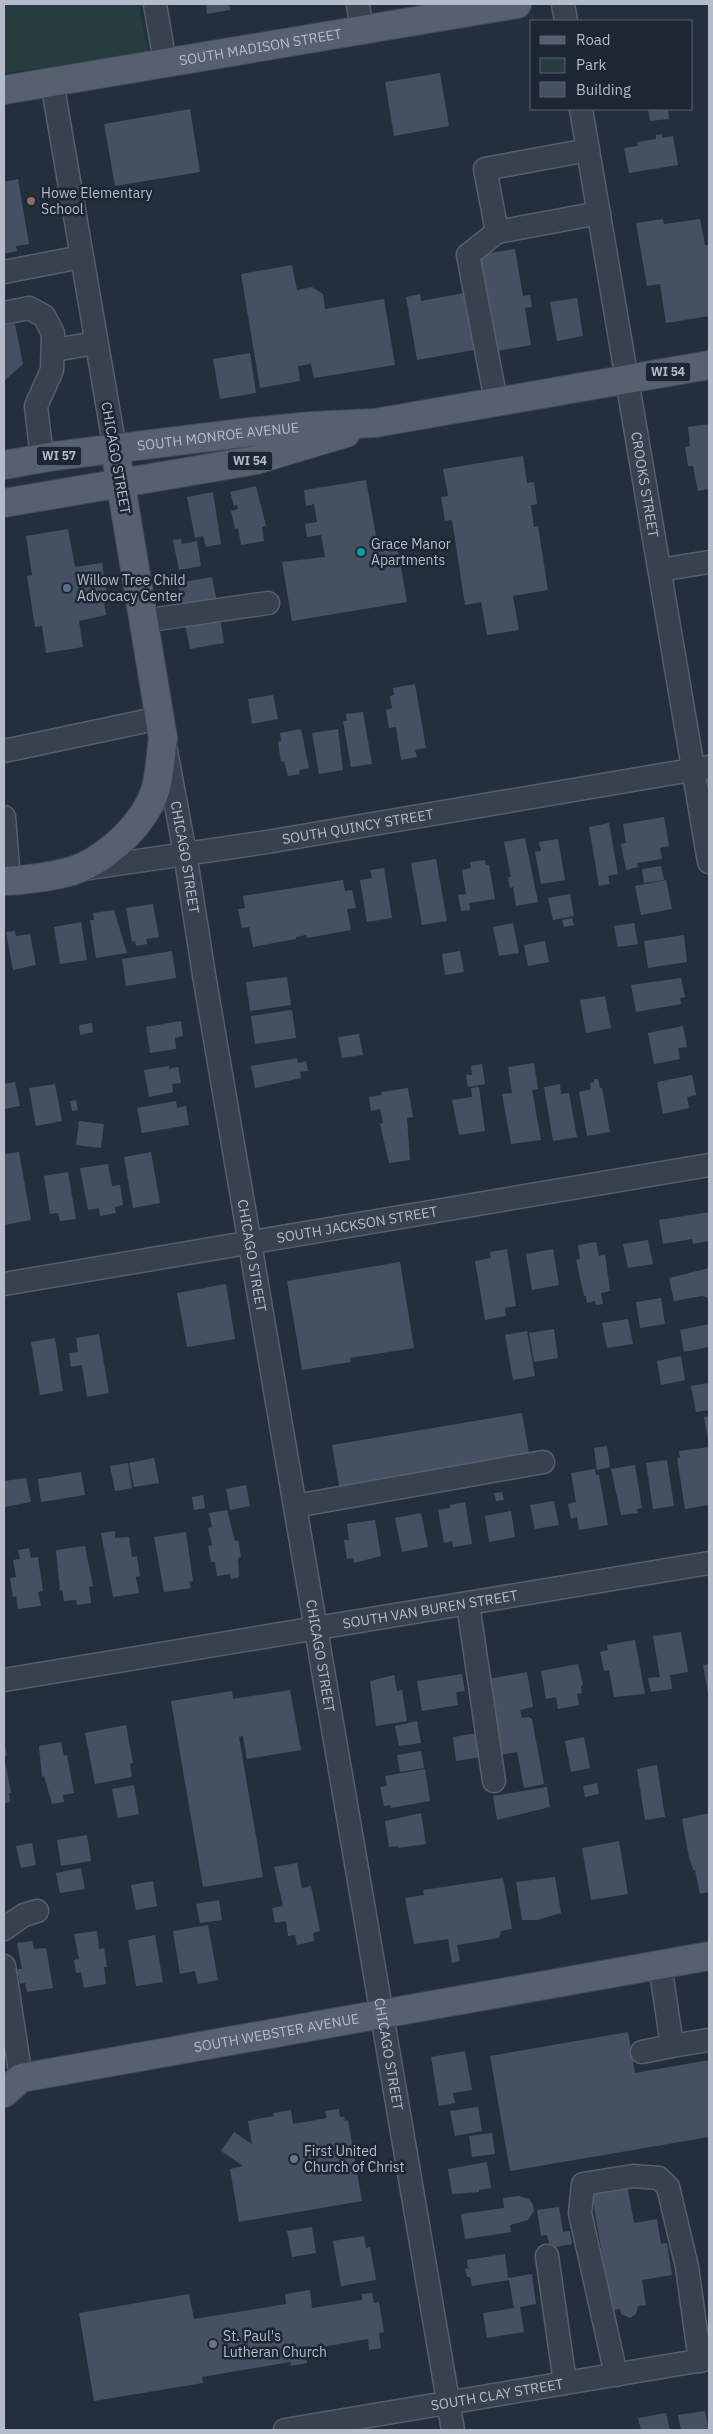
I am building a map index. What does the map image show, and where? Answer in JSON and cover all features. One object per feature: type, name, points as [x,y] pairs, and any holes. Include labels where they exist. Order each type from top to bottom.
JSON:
[{"type":"main road","name":"SOUTH MADISON STREET","points":[[4,90],[517,4]]},
{"type":"main road","name":"SOUTH MONROE AVENUE","points":[[4,465],[42,458],[312,426],[375,423],[709,365]]},
{"type":"main road","name":"SOUTH MONROE AVENUE","points":[[4,503],[121,485],[256,460],[317,443],[375,423]]},
{"type":"main road","name":"CHICAGO STREET","points":[[114,449],[162,728]]},
{"type":"main road","points":[[72,871],[107,851],[144,814],[150,804],[157,778],[162,728]]},
{"type":"main road","name":"SOUTH QUINCY STREET","points":[[6,881],[72,871]]},
{"type":"main road","name":"SOUTH WEBSTER AVENUE","points":[[10,2080],[709,1956]]},
{"type":"street","points":[[155,4],[165,63]]},
{"type":"street","points":[[358,4],[362,31]]},
{"type":"street","points":[[562,4],[566,20]]},
{"type":"street","name":"CHICAGO STREET","points":[[52,82],[114,449]]},
{"type":"street","name":"CROOKS STREET","points":[[581,110],[660,570],[701,769],[709,862]]},
{"type":"street","points":[[497,232],[485,169],[588,150]]},
{"type":"street","points":[[496,401],[468,255],[497,232],[599,213]]},
{"type":"street","points":[[4,272],[81,257]]},
{"type":"street","points":[[4,313],[29,308],[44,316],[53,333],[52,370],[36,406],[42,458]]},
{"type":"street","points":[[54,350],[96,343]]},
{"type":"street","points":[[660,570],[709,562]]},
{"type":"street","points":[[143,621],[268,603]]},
{"type":"street","points":[[4,751],[162,728]]},
{"type":"street","name":"CHICAGO STREET","points":[[162,728],[185,853],[453,2430]]},
{"type":"street","name":"SOUTH QUINCY STREET","points":[[72,871],[277,840],[701,769]]},
{"type":"street","points":[[4,818],[6,881]]},
{"type":"street","name":"SOUTH JACKSON STREET","points":[[4,1284],[709,1165]]},
{"type":"street","points":[[295,1506],[543,1462]]},
{"type":"street","name":"SOUTH VAN BUREN STREET","points":[[4,1680],[709,1563]]},
{"type":"street","points":[[468,1604],[494,1781]]},
{"type":"street","points":[[4,1929],[24,1915],[37,1912]]},
{"type":"street","points":[[660,1964],[672,2046]]},
{"type":"street","points":[[4,1966],[10,2080]]},
{"type":"street","points":[[642,2052],[708,2040]]},
{"type":"street","points":[[616,2375],[580,2213],[583,2184],[633,2176],[659,2178],[668,2187],[687,2267],[705,2360]]},
{"type":"street","points":[[547,2256],[565,2383]]},
{"type":"street","name":"SOUTH CLAY STREET","points":[[285,2430],[705,2360]]},
{"type":"green space","points":[[4,4],[139,4],[148,53],[4,73]]},
{"type":"building","points":[[206,4],[229,4],[230,10],[207,14]]},
{"type":"building","points":[[440,73],[449,126],[394,136],[385,82]]},
{"type":"building","points":[[190,109],[200,172],[115,186],[104,124]]},
{"type":"building","points":[[648,110],[668,110],[669,119],[650,121]]},
{"type":"building","points":[[662,134],[662,138],[673,136],[678,165],[629,173],[624,148],[638,146],[637,142],[656,139],[656,135]]},
{"type":"building","points":[[18,179],[29,244],[16,246],[17,251],[4,254],[4,182]]},
{"type":"building","points":[[663,219],[664,224],[700,219],[705,245],[709,245],[709,316],[666,323],[660,284],[647,286],[636,223]]},
{"type":"building","points":[[515,249],[523,296],[530,295],[532,307],[525,308],[531,345],[492,352],[477,255]]},
{"type":"building","points":[[292,265],[297,290],[312,287],[323,294],[325,309],[384,299],[395,365],[314,378],[311,364],[298,366],[300,381],[260,388],[241,274]]},
{"type":"building","points":[[464,293],[474,350],[417,360],[406,297],[420,294],[421,301]]},
{"type":"building","points":[[577,298],[583,336],[557,341],[550,302]]},
{"type":"building","points":[[15,324],[23,364],[4,381],[4,326]]},
{"type":"building","points":[[250,353],[256,393],[220,399],[213,359]]},
{"type":"building","points":[[709,424],[709,489],[698,491],[693,466],[688,466],[685,447],[690,446],[688,427]]},
{"type":"building","points":[[523,456],[527,483],[534,482],[537,504],[531,505],[534,527],[538,526],[548,590],[513,596],[519,630],[487,635],[481,602],[465,605],[452,520],[445,521],[441,497],[448,496],[443,469]]},
{"type":"building","name":"Grace Manor Apartments","points":[[366,480],[378,547],[397,544],[407,602],[292,621],[282,562],[325,557],[321,535],[307,537],[305,524],[317,522],[314,504],[306,506],[304,490]]},
{"type":"building","points":[[256,486],[266,526],[262,527],[264,541],[241,545],[238,528],[235,529],[231,511],[238,509],[237,505],[234,506],[230,492]]},
{"type":"building","points":[[213,492],[221,544],[206,547],[203,536],[195,538],[187,497]]},
{"type":"building","name":"Willow Tree Child Advocacy Center","points":[[68,529],[75,567],[102,563],[108,600],[104,601],[106,615],[79,621],[83,647],[46,653],[42,626],[35,627],[27,576],[32,575],[26,536]]},
{"type":"building","points":[[181,539],[182,544],[197,541],[201,566],[179,570],[173,540]]},
{"type":"building","points":[[212,577],[217,602],[182,608],[178,583]]},
{"type":"building","points":[[220,618],[224,643],[190,649],[185,624]]},
{"type":"building","points":[[415,684],[426,748],[415,750],[417,757],[401,760],[396,727],[389,728],[386,710],[392,708],[390,696],[394,695],[393,688]]},
{"type":"building","points":[[273,695],[278,719],[252,724],[248,699]]},
{"type":"building","points":[[363,712],[372,764],[351,767],[343,721],[347,721],[346,714]]},
{"type":"building","points":[[301,729],[309,768],[299,770],[300,774],[288,776],[284,761],[281,762],[278,742],[281,741],[280,733]]},
{"type":"building","points":[[338,729],[343,770],[319,774],[312,733]]},
{"type":"building","points":[[664,817],[669,846],[660,848],[662,859],[637,863],[638,867],[626,870],[621,844],[626,843],[623,824]]},
{"type":"building","points":[[609,823],[618,874],[608,876],[610,884],[599,886],[589,827]]},
{"type":"building","points":[[525,838],[538,902],[516,906],[513,887],[510,888],[508,877],[511,877],[504,842]]},
{"type":"building","points":[[558,839],[565,880],[541,884],[535,852],[541,851],[539,842]]},
{"type":"building","points":[[436,859],[447,921],[422,925],[411,863]]},
{"type":"building","points":[[485,860],[486,865],[489,865],[495,899],[469,903],[470,910],[461,911],[458,895],[466,894],[462,870],[471,868],[470,862]]},
{"type":"building","points":[[661,866],[664,880],[644,883],[642,869]]},
{"type":"building","points":[[384,868],[392,918],[367,922],[360,880],[372,878],[370,870]]},
{"type":"building","points":[[343,880],[345,891],[352,890],[356,908],[347,909],[351,930],[307,938],[306,935],[296,937],[296,939],[253,947],[249,927],[242,928],[238,909],[245,908],[243,896]]},
{"type":"building","points":[[666,880],[672,909],[641,915],[635,886]]},
{"type":"building","points":[[570,894],[574,916],[553,920],[548,898]]},
{"type":"building","points":[[153,904],[159,937],[146,939],[147,944],[136,946],[135,941],[132,942],[126,908]]},
{"type":"building","points":[[114,910],[127,953],[96,958],[90,920],[94,920],[93,913]]},
{"type":"building","points":[[572,918],[574,925],[564,927],[562,920]]},
{"type":"building","points":[[81,922],[87,960],[60,964],[54,927]]},
{"type":"building","points":[[513,923],[519,953],[499,956],[493,927]]},
{"type":"building","points":[[634,923],[638,944],[618,947],[614,926]]},
{"type":"building","points":[[15,931],[16,936],[30,934],[36,965],[13,970],[6,932]]},
{"type":"building","points":[[684,935],[687,962],[648,968],[644,941]]},
{"type":"building","points":[[545,941],[549,962],[528,966],[524,945]]},
{"type":"building","points":[[172,951],[176,978],[126,986],[122,959]]},
{"type":"building","points":[[460,951],[464,972],[445,975],[442,954]]},
{"type":"building","points":[[287,977],[291,1005],[250,1011],[246,982]]},
{"type":"building","points":[[681,978],[685,997],[680,998],[681,1004],[636,1012],[631,985]]},
{"type":"building","points":[[605,996],[611,1028],[586,1033],[580,1000]]},
{"type":"building","points":[[292,1010],[296,1038],[255,1044],[251,1016]]},
{"type":"building","points":[[181,1021],[183,1036],[175,1038],[176,1049],[150,1053],[146,1027]]},
{"type":"building","points":[[92,1023],[93,1032],[80,1035],[79,1025]]},
{"type":"building","points":[[683,1026],[687,1047],[678,1048],[680,1059],[654,1064],[648,1033]]},
{"type":"building","points":[[359,1034],[363,1055],[342,1058],[338,1037]]},
{"type":"building","points":[[297,1058],[298,1063],[306,1061],[308,1071],[300,1072],[301,1078],[255,1088],[251,1066]]},
{"type":"building","points":[[534,1063],[538,1089],[532,1090],[541,1140],[511,1144],[502,1094],[512,1093],[508,1067]]},
{"type":"building","points":[[482,1064],[485,1084],[468,1087],[466,1075],[472,1075],[471,1066]]},
{"type":"building","points":[[169,1066],[169,1069],[178,1067],[181,1083],[172,1084],[173,1092],[149,1097],[144,1070]]},
{"type":"building","points":[[692,1075],[696,1095],[687,1097],[689,1108],[663,1114],[657,1082]]},
{"type":"building","points":[[594,1079],[598,1079],[600,1088],[602,1088],[610,1132],[587,1136],[579,1092],[591,1089],[590,1083],[594,1082]]},
{"type":"building","points":[[15,1082],[20,1106],[4,1109],[4,1084]]},
{"type":"building","points":[[55,1084],[62,1121],[36,1126],[29,1088]]},
{"type":"building","points":[[560,1084],[561,1094],[569,1093],[577,1137],[553,1141],[544,1087]]},
{"type":"building","points":[[479,1087],[485,1131],[459,1135],[452,1100],[472,1097],[471,1088]]},
{"type":"building","points":[[408,1088],[413,1117],[407,1118],[410,1160],[389,1163],[380,1124],[383,1123],[380,1109],[371,1111],[369,1097],[382,1095],[381,1092]]},
{"type":"building","points":[[76,1100],[78,1110],[72,1111],[70,1101]]},
{"type":"building","points":[[176,1101],[177,1108],[186,1106],[189,1125],[142,1133],[137,1108]]},
{"type":"building","points":[[79,1121],[104,1124],[101,1148],[76,1145]]},
{"type":"building","points":[[19,1152],[31,1220],[4,1225],[4,1154]]},
{"type":"building","points":[[151,1152],[160,1203],[133,1208],[124,1157]]},
{"type":"building","points":[[108,1164],[112,1186],[120,1185],[123,1205],[115,1207],[116,1213],[100,1216],[99,1208],[88,1210],[80,1168]]},
{"type":"building","points":[[68,1172],[76,1219],[60,1221],[58,1213],[50,1214],[44,1176]]},
{"type":"building","points":[[709,1212],[709,1241],[693,1244],[692,1239],[663,1244],[659,1220]]},
{"type":"building","points":[[648,1240],[653,1264],[628,1268],[623,1244]]},
{"type":"building","points":[[596,1242],[599,1256],[605,1254],[610,1291],[601,1293],[603,1304],[596,1305],[595,1301],[587,1303],[576,1260],[580,1259],[578,1245]]},
{"type":"building","points":[[507,1249],[516,1306],[505,1308],[506,1316],[485,1320],[475,1261],[491,1258],[490,1252]]},
{"type":"building","points":[[553,1249],[559,1285],[532,1290],[526,1254]]},
{"type":"building","points":[[400,1262],[414,1348],[350,1358],[351,1362],[302,1370],[287,1281]]},
{"type":"building","points":[[709,1268],[709,1298],[702,1296],[674,1301],[669,1278]]},
{"type":"building","points":[[226,1284],[235,1339],[187,1347],[177,1293]]},
{"type":"building","points":[[661,1298],[665,1324],[640,1328],[636,1302]]},
{"type":"building","points":[[628,1319],[633,1344],[607,1348],[602,1323]]},
{"type":"building","points":[[709,1324],[709,1347],[684,1352],[680,1330]]},
{"type":"building","points":[[554,1329],[558,1358],[534,1362],[529,1333]]},
{"type":"building","points":[[527,1331],[535,1376],[513,1380],[505,1335]]},
{"type":"building","points":[[99,1334],[109,1393],[87,1397],[82,1365],[71,1367],[69,1353],[78,1352],[76,1338]]},
{"type":"building","points":[[55,1338],[63,1391],[40,1395],[31,1342]]},
{"type":"building","points":[[681,1356],[685,1380],[661,1385],[657,1361]]},
{"type":"building","points":[[709,1383],[709,1410],[696,1412],[691,1386]]},
{"type":"building","points":[[522,1413],[530,1459],[340,1491],[332,1445]]},
{"type":"building","points":[[709,1416],[709,1440],[708,1440],[704,1417]]},
{"type":"building","points":[[607,1446],[610,1467],[597,1470],[594,1448]]},
{"type":"building","points":[[709,1447],[709,1505],[685,1509],[677,1458],[680,1458],[679,1451]]},
{"type":"building","points":[[154,1458],[159,1483],[134,1487],[129,1463]]},
{"type":"building","points":[[667,1460],[674,1506],[653,1509],[646,1463]]},
{"type":"building","points":[[128,1463],[132,1488],[115,1491],[110,1466]]},
{"type":"building","points":[[635,1465],[642,1508],[637,1509],[638,1513],[621,1515],[611,1469]]},
{"type":"building","points":[[595,1469],[596,1475],[599,1475],[608,1525],[579,1530],[577,1517],[571,1519],[568,1504],[576,1502],[571,1473]]},
{"type":"building","points":[[81,1472],[85,1495],[41,1502],[38,1479]]},
{"type":"building","points":[[26,1478],[31,1502],[4,1507],[4,1481]]},
{"type":"building","points":[[246,1485],[250,1506],[230,1510],[226,1489]]},
{"type":"building","points":[[502,1492],[504,1500],[496,1501],[494,1493]]},
{"type":"building","points":[[203,1495],[205,1508],[194,1510],[192,1497]]},
{"type":"building","points":[[554,1501],[559,1525],[535,1529],[530,1505]]},
{"type":"building","points":[[465,1502],[472,1544],[453,1547],[452,1541],[444,1543],[438,1510]]},
{"type":"building","points":[[227,1510],[235,1541],[238,1540],[241,1557],[238,1558],[239,1577],[231,1579],[230,1574],[217,1576],[215,1562],[211,1562],[208,1546],[212,1545],[208,1528],[212,1527],[209,1513]]},
{"type":"building","points":[[511,1511],[515,1537],[489,1542],[485,1516]]},
{"type":"building","points":[[421,1513],[428,1547],[402,1552],[395,1518]]},
{"type":"building","points":[[375,1520],[381,1556],[354,1563],[353,1558],[347,1559],[344,1540],[349,1540],[347,1524]]},
{"type":"building","points":[[115,1531],[115,1538],[129,1537],[132,1557],[137,1556],[140,1576],[136,1577],[139,1593],[113,1597],[101,1533]]},
{"type":"building","points":[[186,1532],[193,1581],[189,1582],[191,1588],[164,1592],[154,1537]]},
{"type":"building","points":[[85,1546],[93,1586],[89,1587],[91,1603],[77,1605],[76,1600],[64,1601],[62,1590],[60,1591],[56,1550]]},
{"type":"building","points":[[29,1548],[31,1558],[38,1557],[43,1591],[38,1592],[41,1606],[18,1609],[16,1596],[13,1597],[10,1578],[16,1577],[13,1560],[20,1559],[18,1550]]},
{"type":"building","points":[[681,1632],[688,1672],[670,1675],[672,1689],[651,1692],[648,1678],[660,1677],[653,1636]]},
{"type":"building","points":[[635,1640],[645,1694],[614,1697],[609,1670],[604,1671],[600,1652],[608,1650],[607,1645]]},
{"type":"building","points":[[578,1664],[583,1685],[581,1686],[582,1693],[577,1694],[579,1705],[558,1709],[556,1697],[546,1699],[541,1671]]},
{"type":"building","points":[[709,1664],[709,1693],[708,1693],[703,1665]]},
{"type":"building","points":[[527,1672],[533,1707],[520,1710],[522,1718],[529,1717],[532,1719],[544,1784],[524,1788],[517,1752],[500,1755],[482,1680]]},
{"type":"building","points":[[462,1674],[465,1691],[456,1692],[458,1705],[422,1711],[417,1681]]},
{"type":"building","points":[[394,1675],[397,1691],[402,1690],[407,1721],[376,1726],[370,1681]]},
{"type":"building","points":[[290,1690],[301,1750],[247,1759],[243,1736],[239,1737],[263,1877],[203,1887],[171,1701],[232,1691],[233,1699]]},
{"type":"building","points":[[417,1721],[421,1743],[399,1746],[395,1726]]},
{"type":"building","points":[[126,1725],[133,1763],[130,1764],[132,1777],[95,1784],[85,1733]]},
{"type":"building","points":[[478,1733],[482,1757],[456,1761],[453,1737]]},
{"type":"building","points":[[584,1737],[590,1768],[571,1772],[565,1741]]},
{"type":"building","points":[[4,1742],[7,1755],[4,1756]]},
{"type":"building","points":[[61,1742],[64,1756],[67,1755],[74,1793],[63,1795],[64,1802],[52,1804],[44,1776],[42,1777],[39,1746]]},
{"type":"building","points":[[421,1751],[424,1768],[400,1772],[397,1755]]},
{"type":"building","points":[[4,1757],[11,1793],[9,1793],[10,1802],[4,1803]]},
{"type":"building","points":[[657,1765],[665,1817],[645,1820],[637,1769]]},
{"type":"building","points":[[425,1769],[430,1801],[391,1808],[390,1805],[384,1806],[380,1787],[387,1786],[385,1776]]},
{"type":"building","points":[[597,1783],[599,1794],[585,1797],[583,1786]]},
{"type":"building","points":[[134,1785],[139,1814],[118,1818],[112,1789]]},
{"type":"building","points":[[547,1787],[550,1807],[497,1820],[493,1796]]},
{"type":"building","points":[[421,1813],[426,1844],[398,1848],[398,1846],[389,1847],[385,1821]]},
{"type":"building","points":[[709,1813],[709,1892],[700,1894],[695,1870],[693,1870],[689,1857],[682,1819]]},
{"type":"building","points":[[87,1835],[91,1861],[61,1866],[57,1840]]},
{"type":"building","points":[[619,1841],[628,1894],[591,1900],[582,1848]]},
{"type":"building","points":[[32,1843],[36,1865],[21,1868],[16,1846]]},
{"type":"building","points":[[297,1863],[302,1888],[311,1886],[320,1931],[313,1933],[314,1941],[297,1945],[295,1935],[288,1936],[286,1921],[275,1923],[272,1908],[283,1906],[274,1867]]},
{"type":"building","points":[[81,1868],[85,1889],[60,1893],[56,1873]]},
{"type":"building","points":[[555,1877],[561,1913],[537,1920],[522,1920],[516,1882]]},
{"type":"building","points":[[503,1878],[512,1929],[501,1931],[499,1938],[457,1945],[460,1961],[452,1963],[448,1939],[414,1944],[405,1898],[424,1895],[423,1890]]},
{"type":"building","points":[[153,1881],[157,1906],[136,1910],[131,1885]]},
{"type":"building","points":[[219,1900],[222,1920],[200,1923],[196,1904]]},
{"type":"building","points":[[208,1925],[218,1980],[198,1984],[195,1971],[180,1974],[173,1931]]},
{"type":"building","points":[[97,1931],[99,1949],[104,1948],[107,1967],[104,1967],[106,1984],[84,1988],[81,1972],[76,1973],[74,1960],[79,1959],[74,1934]]},
{"type":"building","points":[[155,1935],[163,1982],[136,1986],[128,1940]]},
{"type":"building","points":[[32,1941],[34,1949],[46,1948],[53,1988],[27,1992],[25,1983],[20,1984],[17,1969],[22,1969],[17,1943]]},
{"type":"building","points":[[628,2032],[635,2073],[709,2060],[709,2137],[510,2171],[490,2056]]},
{"type":"building","points":[[465,2051],[472,2090],[453,2093],[455,2103],[439,2106],[431,2057]]},
{"type":"building","points":[[478,2107],[482,2131],[455,2136],[450,2111]]},
{"type":"building","name":"First United Church of Christ","points":[[339,2109],[340,2117],[344,2117],[345,2121],[348,2120],[362,2201],[239,2222],[230,2169],[243,2166],[221,2151],[234,2132],[252,2144],[248,2121],[274,2116],[273,2113],[291,2110],[293,2124],[327,2118],[325,2111]]},
{"type":"building","points":[[492,2133],[495,2154],[472,2157],[469,2136]]},
{"type":"building","points":[[487,2162],[491,2188],[479,2190],[479,2192],[452,2194],[448,2169]]},
{"type":"building","points":[[627,2185],[634,2223],[657,2219],[661,2244],[667,2243],[672,2275],[642,2280],[646,2305],[638,2306],[636,2314],[630,2318],[621,2314],[620,2309],[612,2310],[591,2191]]},
{"type":"building","points":[[519,2196],[529,2199],[533,2205],[534,2211],[528,2220],[510,2225],[511,2232],[465,2239],[461,2214],[504,2208],[503,2198]]},
{"type":"building","points":[[559,2207],[563,2232],[570,2231],[572,2244],[550,2248],[547,2235],[541,2236],[537,2210]]},
{"type":"building","points":[[312,2227],[316,2253],[292,2257],[287,2231]]},
{"type":"building","points":[[364,2236],[366,2248],[370,2247],[376,2280],[341,2286],[333,2241]]},
{"type":"building","points":[[505,2254],[508,2278],[532,2274],[536,2304],[520,2307],[524,2332],[487,2338],[483,2313],[514,2308],[509,2280],[472,2286],[470,2277],[467,2277],[465,2269],[468,2268],[467,2260]]},
{"type":"building","name":"St. Paul's Lutheran Church","points":[[310,2290],[312,2308],[362,2300],[362,2294],[372,2293],[374,2303],[379,2302],[384,2332],[379,2333],[381,2348],[369,2350],[368,2339],[305,2350],[307,2363],[291,2366],[290,2362],[202,2377],[203,2383],[94,2401],[79,2313],[189,2294],[194,2319],[286,2304],[285,2294]]},
{"type":"building","points":[[705,2411],[709,2430],[681,2430],[678,2415]]},
{"type":"building","points":[[666,2413],[670,2430],[641,2430],[638,2418]]},
{"type":"place","name":"Howe Elementary School","points":[[31,201]]},
{"type":"place","name":"Grace Manor Apartments","points":[[361,552]]},
{"type":"place","name":"Willow Tree Child Advocacy Center","points":[[67,588]]},
{"type":"place","name":"First United Church of Christ","points":[[294,2159]]},
{"type":"place","name":"St. Paul's Lutheran Church","points":[[213,2344]]}]
